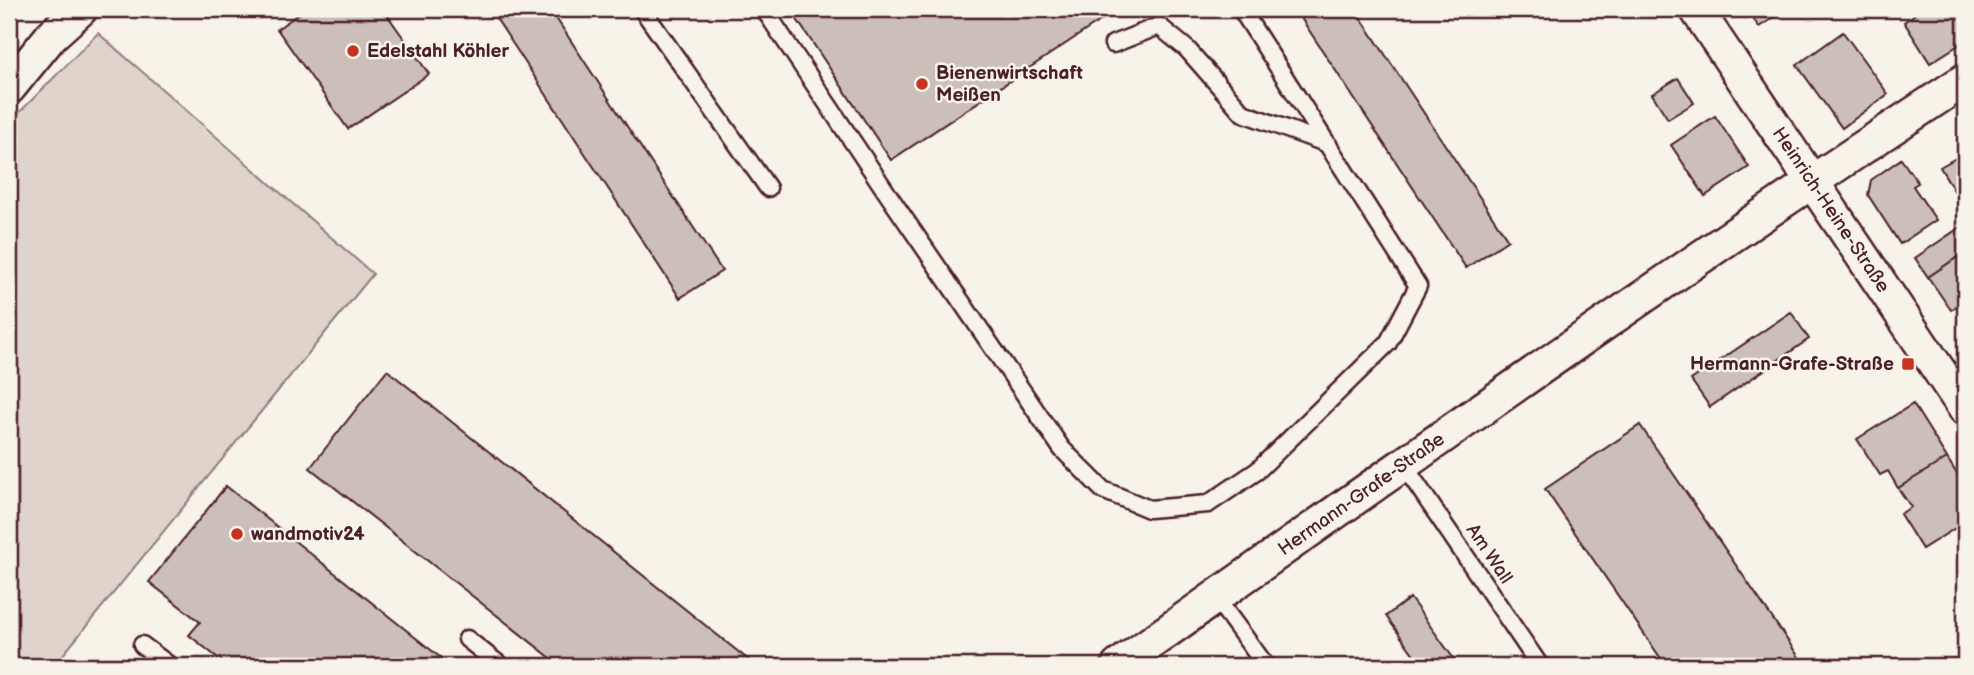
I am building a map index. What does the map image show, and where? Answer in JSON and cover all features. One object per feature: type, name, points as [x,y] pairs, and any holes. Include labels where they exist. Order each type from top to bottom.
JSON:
[{"type":"street","points":[[9,88],[52,35],[81,9]]},
{"type":"street","name":"Heinrich-Heine-Straße","points":[[1696,9],[1965,409]]},
{"type":"street","name":"Hermann-Grafe-Straße","points":[[1118,666],[1811,181],[1965,80]]},
{"type":"lane","points":[[642,9],[768,188]]},
{"type":"lane","points":[[764,9],[1062,449],[1103,489],[1149,509],[1208,504],[1257,471],[1388,343],[1418,286],[1241,9]]},
{"type":"lane","points":[[1113,44],[1159,26],[1188,49],[1243,113],[1328,144]]},
{"type":"lane","name":"Am Wall","points":[[1403,464],[1540,666]]},
{"type":"lane","points":[[1215,597],[1266,666]]},
{"type":"lane","points":[[467,639],[501,666]]},
{"type":"lane","points":[[142,645],[170,666]]},
{"type":"shaded area","points":[[98,33],[373,274],[54,666],[9,666],[9,123]]},
{"type":"building","name":"Edelstahl Köhler","points":[[306,9],[383,9],[429,74],[348,129],[277,29]]},
{"type":"building","points":[[490,9],[550,9],[722,271],[680,298]]},
{"type":"building","name":"Bienenwirtschaft Meißen","points":[[790,9],[1118,9],[891,160]]},
{"type":"building","points":[[1295,9],[1355,9],[1508,240],[1466,268]]},
{"type":"building","points":[[1746,9],[1787,9],[1759,27]]},
{"type":"building","points":[[1912,9],[1965,9],[1965,41],[1930,63],[1904,22],[1915,14]]},
{"type":"building","points":[[1843,32],[1888,94],[1842,128],[1797,65]]},
{"type":"building","points":[[1678,78],[1694,103],[1668,119],[1652,94]]},
{"type":"building","points":[[1715,116],[1749,167],[1705,196],[1671,145]]},
{"type":"building","points":[[1965,153],[1965,200],[1961,202],[1940,167]]},
{"type":"building","points":[[1901,159],[1918,183],[1913,186],[1936,220],[1900,244],[1868,195],[1871,180]]},
{"type":"building","points":[[1965,224],[1965,252],[1928,277],[1915,258]]},
{"type":"building","points":[[1965,252],[1965,301],[1951,310],[1928,277]]},
{"type":"building","points":[[1791,312],[1809,339],[1710,407],[1691,380]]},
{"type":"building","points":[[387,370],[756,666],[561,666],[310,468]]},
{"type":"building","points":[[1913,404],[1947,458],[1898,488],[1888,471],[1880,475],[1857,439]]},
{"type":"building","points":[[1640,425],[1805,666],[1666,666],[1545,489]]},
{"type":"building","points":[[1947,458],[1965,487],[1965,522],[1922,549],[1900,514],[1911,507],[1898,488]]},
{"type":"building","name":"wandmotiv24","points":[[226,486],[451,666],[228,666],[189,635],[200,622],[149,582]]},
{"type":"building","points":[[1410,598],[1459,666],[1422,666],[1386,616]]},
{"type":"place","name":"Edelstahl Köhler","points":[[353,51]]},
{"type":"place","name":"Bienenwirtschaft Meißen","points":[[922,84]]},
{"type":"place","name":"Hermann-Grafe-Straße","points":[[1908,364]]},
{"type":"place","name":"wandmotiv24","points":[[237,534]]}]
